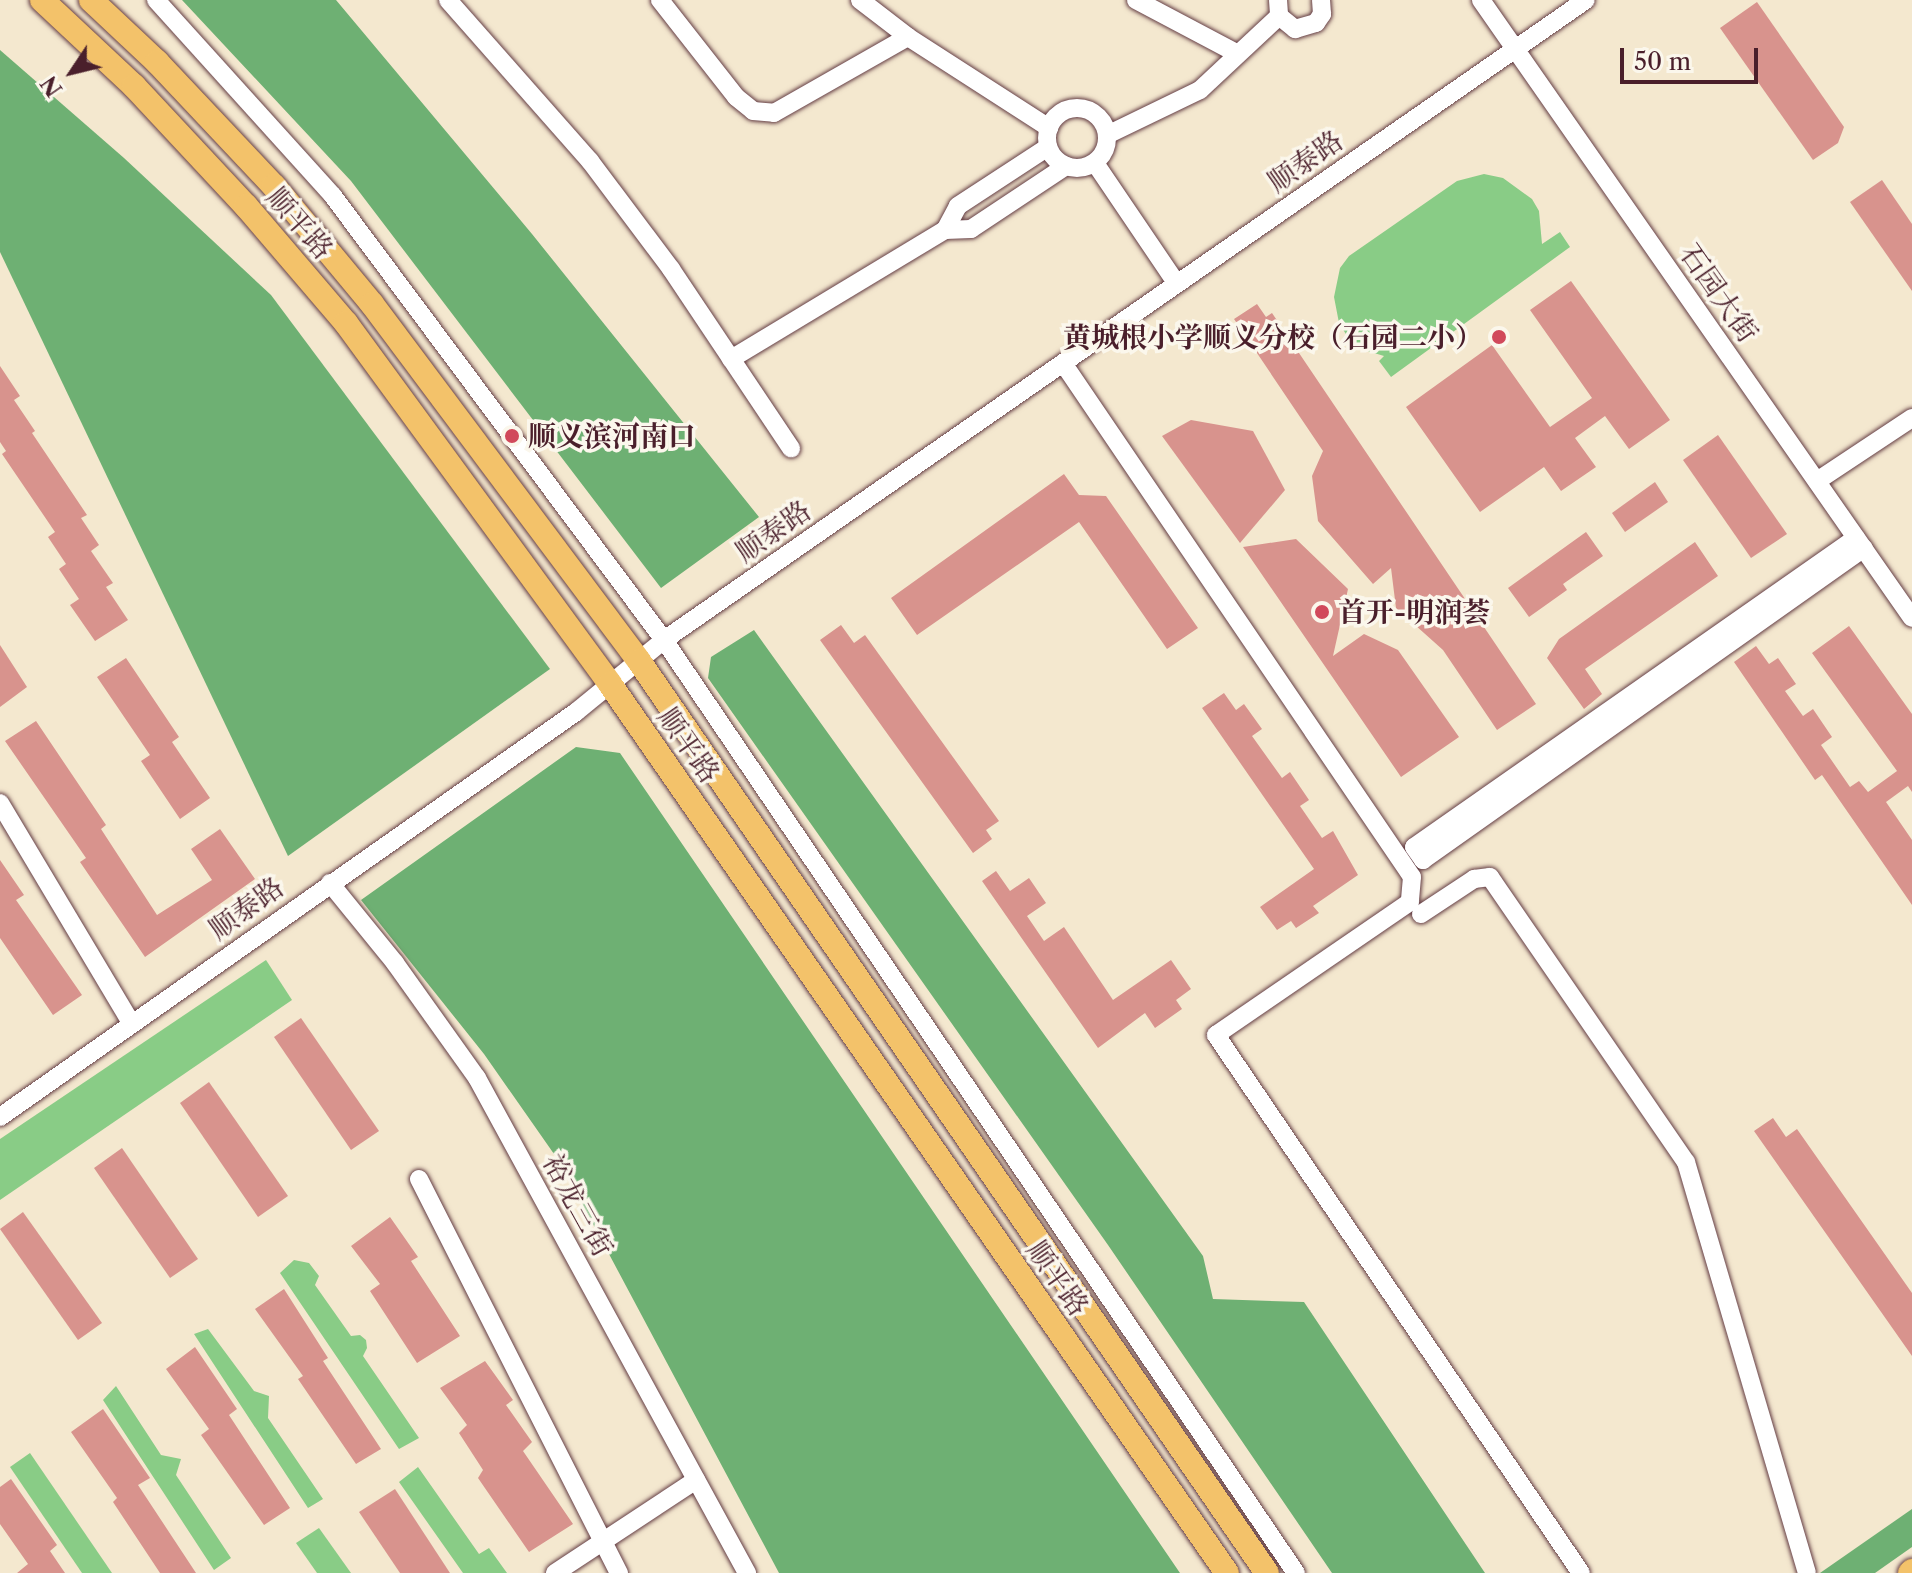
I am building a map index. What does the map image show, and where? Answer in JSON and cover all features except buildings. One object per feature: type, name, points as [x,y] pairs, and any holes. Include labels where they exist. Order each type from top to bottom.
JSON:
[{"type":"main road","name":"顺平路","points":[[42,0],[154,108],[246,206],[346,323],[610,684],[1227,1573]]},
{"type":"main road","name":"顺平路","points":[[91,0],[157,62],[274,186],[372,304],[639,661],[1267,1573]]},
{"type":"street","points":[[156,0],[333,196],[664,640],[1296,1573]]},
{"type":"street","points":[[448,0],[590,161],[671,269],[791,448]]},
{"type":"street","points":[[660,0],[736,97],[753,111],[774,113],[908,37]]},
{"type":"street","points":[[860,0],[1048,137],[1066,166],[1076,169],[1095,163],[1106,146],[1107,135],[1100,119],[1084,109],[1063,112],[1048,137],[958,206],[945,230]]},
{"type":"street","points":[[1136,0],[1238,54]]},
{"type":"street","points":[[1107,135],[1200,90],[1238,54],[1278,8],[1295,29],[1306,29],[1322,14],[1321,0]]},
{"type":"street","name":"石园大街","points":[[1481,0],[1912,618]]},
{"type":"street","name":"顺泰路","points":[[0,1117],[576,712],[664,640],[1586,0]]},
{"type":"street","points":[[1095,163],[1177,284]]},
{"type":"street","points":[[731,359],[945,230],[971,229],[1066,166]]},
{"type":"street","points":[[1063,363],[1412,877],[1410,902],[1216,1035],[1581,1573]]},
{"type":"street","points":[[1817,481],[1912,418]]},
{"type":"street","points":[[1419,853],[1860,543]]},
{"type":"street","points":[[0,803],[132,1024]]},
{"type":"street","points":[[1421,914],[1474,879],[1490,877],[1686,1162],[1807,1573]]},
{"type":"street","name":"裕龙三街","points":[[330,883],[395,963],[477,1078],[747,1573]]},
{"type":"street","points":[[419,1179],[619,1573]]},
{"type":"street","points":[[555,1573],[696,1480]]},
{"type":"green space","points":[[182,0],[336,0],[532,234],[759,517],[661,588],[351,181]]},
{"type":"green space","points":[[0,50],[124,158],[271,295],[550,669],[288,856],[0,252]]},
{"type":"green space","points":[[1484,174],[1503,178],[1532,199],[1539,211],[1542,244],[1560,232],[1570,247],[1391,377],[1379,361],[1384,356],[1361,349],[1349,339],[1339,323],[1334,297],[1340,268],[1349,256],[1457,181]]},
{"type":"green space","points":[[754,630],[1203,1256],[1213,1299],[1304,1302],[1485,1573],[1332,1573],[1108,1245],[708,678],[711,657]]},
{"type":"green space","points":[[576,747],[620,753],[1180,1573],[779,1573],[561,1164],[484,1054],[361,900]]},
{"type":"green space","points":[[266,960],[292,1000],[0,1200],[0,1139]]},
{"type":"green space","points":[[294,1260],[309,1263],[319,1276],[315,1285],[351,1336],[360,1335],[366,1340],[367,1348],[363,1356],[419,1438],[399,1449],[280,1273]]},
{"type":"green space","points":[[208,1329],[254,1391],[269,1396],[268,1418],[323,1499],[308,1508],[194,1334]]},
{"type":"green space","points":[[116,1386],[161,1455],[181,1459],[176,1475],[231,1558],[214,1570],[103,1400]]},
{"type":"green space","points":[[30,1453],[112,1573],[82,1573],[10,1467]]},
{"type":"green space","points":[[418,1467],[479,1554],[489,1548],[507,1573],[463,1573],[399,1482]]},
{"type":"green space","points":[[1912,1509],[1912,1547],[1875,1573],[1820,1573]]},
{"type":"green space","points":[[319,1528],[351,1573],[317,1573],[296,1543]]},
{"type":"place","name":"黄城根小学顺义分校（石园二小）","points":[[1499,337]]},
{"type":"place","name":"顺义滨河南口","points":[[512,436]]},
{"type":"place","name":"首开-明润荟","points":[[1322,612]]}]
